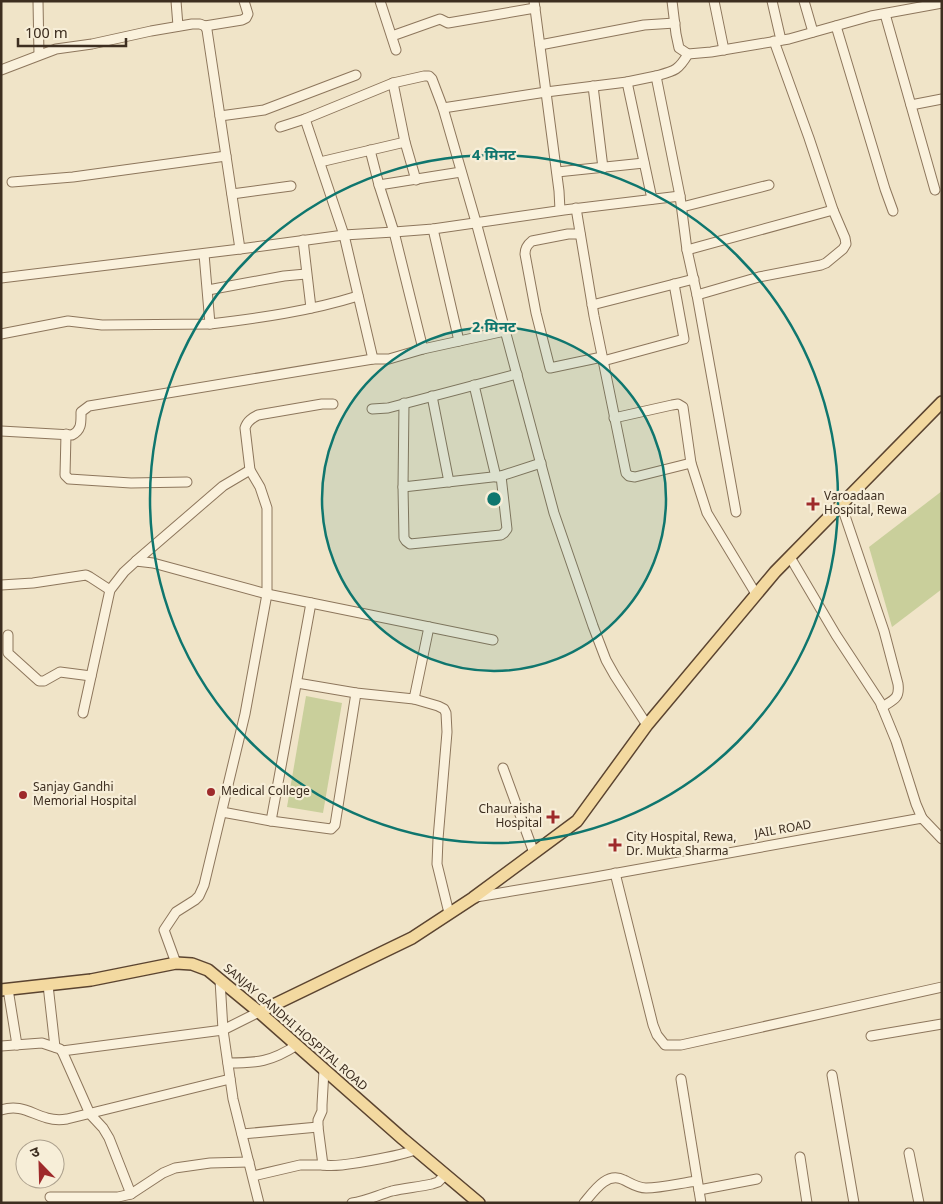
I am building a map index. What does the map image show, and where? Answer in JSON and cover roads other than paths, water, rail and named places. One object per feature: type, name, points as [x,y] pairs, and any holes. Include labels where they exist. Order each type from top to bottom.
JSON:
[{"type":"main road","points":[[259,1012],[412,938],[473,898],[577,821],[647,725],[775,572],[942,402]]},
{"type":"main road","name":"SANJAY GANDHI HOSPITAL ROAD","points":[[5,989],[91,980],[176,963],[192,964],[208,970],[297,1045],[415,1150],[479,1203]]},
{"type":"street","points":[[38,1],[39,55]]},
{"type":"street","points":[[176,1],[178,26]]},
{"type":"street","points":[[1,70],[56,49],[92,44],[178,26],[200,24],[205,26],[242,20],[248,14],[244,1]]},
{"type":"street","points":[[380,1],[396,50]]},
{"type":"street","points":[[672,1],[680,48],[688,54],[724,50],[777,40],[870,16],[942,4]]},
{"type":"street","points":[[714,1],[724,50]]},
{"type":"street","points":[[697,295],[759,278],[821,265],[843,249],[846,244],[777,40],[772,1]]},
{"type":"street","points":[[804,1],[812,32]]},
{"type":"street","points":[[392,36],[440,19],[448,23],[535,5],[557,172],[560,210]]},
{"type":"street","points":[[885,14],[935,190]]},
{"type":"street","points":[[540,45],[644,25],[675,23]]},
{"type":"street","points":[[205,26],[240,250]]},
{"type":"street","points":[[836,26],[893,211]]},
{"type":"street","points":[[443,108],[627,82],[656,76],[677,69],[682,65],[688,54]]},
{"type":"street","points":[[220,116],[264,110],[356,75]]},
{"type":"street","points":[[280,127],[306,119],[393,83],[424,76],[429,76],[432,79],[443,108],[476,222],[554,513],[606,660],[647,725]]},
{"type":"street","points":[[656,76],[680,196],[687,250],[697,295],[736,512]]},
{"type":"street","points":[[627,82],[652,199]]},
{"type":"street","points":[[393,83],[405,142],[416,180]]},
{"type":"street","points":[[593,86],[603,168]]},
{"type":"street","points":[[911,106],[942,99]]},
{"type":"street","points":[[306,119],[344,234],[373,359]]},
{"type":"street","points":[[320,162],[405,142]]},
{"type":"street","points":[[370,150],[394,232],[423,349]]},
{"type":"street","points":[[12,182],[73,177],[226,156]]},
{"type":"street","points":[[557,172],[644,163]]},
{"type":"street","points":[[379,185],[461,172]]},
{"type":"street","points":[[682,208],[770,185]]},
{"type":"street","points":[[232,194],[291,186]]},
{"type":"street","points":[[1,278],[240,250],[344,234],[434,229],[560,210],[680,196]]},
{"type":"street","points":[[576,208],[602,359],[626,473],[629,476],[635,477],[691,462]]},
{"type":"street","points":[[687,250],[833,210]]},
{"type":"street","points":[[434,229],[459,341]]},
{"type":"street","points":[[580,234],[532,241],[525,249],[536,313],[550,368],[602,359],[684,339],[674,284]]},
{"type":"street","points":[[302,240],[311,308]]},
{"type":"street","points":[[204,254],[210,324]]},
{"type":"street","points":[[208,290],[306,274]]},
{"type":"street","points":[[592,305],[694,280]]},
{"type":"street","points":[[1,334],[68,321],[102,325],[210,324],[266,317],[358,296]]},
{"type":"street","points":[[1,431],[72,435],[77,433],[80,427],[81,412],[89,406],[373,359],[389,359],[423,349],[505,331]]},
{"type":"street","points":[[372,409],[388,408],[517,374]]},
{"type":"street","points":[[404,403],[403,487],[404,538],[406,541],[410,544],[501,535],[507,528],[499,476],[474,385]]},
{"type":"street","points":[[432,396],[449,482]]},
{"type":"street","points":[[176,963],[164,930],[176,912],[199,896],[204,885],[245,714],[267,594],[267,508],[260,487],[250,470],[246,424],[258,415],[322,404],[334,404]]},
{"type":"street","points":[[614,418],[678,404],[683,407],[691,462],[708,513],[756,594]]},
{"type":"street","points":[[66,434],[65,475],[69,479],[131,483],[187,482]]},
{"type":"street","points":[[403,487],[499,476],[541,463]]},
{"type":"street","points":[[84,713],[110,590],[124,572],[223,486],[250,470]]},
{"type":"street","points":[[841,504],[884,631],[898,684],[899,692],[896,698],[882,707]]},
{"type":"street","points":[[790,556],[836,636],[882,707],[896,741],[922,818],[942,839]]},
{"type":"street","points":[[136,561],[153,562],[267,594],[493,640]]},
{"type":"street","points":[[1,585],[33,583],[86,575],[110,590]]},
{"type":"street","points":[[271,821],[311,603]]},
{"type":"street","points":[[414,699],[429,627]]},
{"type":"street","points":[[8,635],[8,653],[39,681],[44,681],[60,672],[91,676]]},
{"type":"street","points":[[297,683],[356,693],[414,699],[444,709],[447,732],[437,864],[449,913]]},
{"type":"street","points":[[222,812],[332,829],[335,825],[356,693]]},
{"type":"street","points":[[504,768],[534,853]]},
{"type":"street","name":"JAIL ROAD","points":[[473,898],[922,818]]},
{"type":"street","points":[[615,873],[653,1025],[657,1035],[665,1045],[681,1045],[942,987]]},
{"type":"street","points":[[220,980],[223,1030],[233,1099],[259,1203]]},
{"type":"street","points":[[48,985],[59,1049],[90,1114],[103,1128],[109,1138],[125,1197]]},
{"type":"street","points":[[5,989],[17,1045]]},
{"type":"street","points":[[1,1046],[42,1043],[59,1049],[223,1030],[259,1012]]},
{"type":"street","points":[[871,1036],[942,1024]]},
{"type":"street","points":[[228,1063],[266,1061],[297,1045]]},
{"type":"street","points":[[323,1165],[318,1120],[322,1111],[324,1070]]},
{"type":"street","points":[[832,1075],[854,1203]]},
{"type":"street","points":[[1,1110],[11,1107],[18,1108],[49,1119],[58,1120],[90,1114],[230,1079]]},
{"type":"street","points":[[681,1079],[701,1203]]},
{"type":"street","points":[[242,1134],[318,1127]]},
{"type":"street","points":[[253,1176],[300,1165],[333,1166],[349,1164],[397,1156],[415,1150]]},
{"type":"street","points":[[909,1153],[919,1203]]},
{"type":"street","points":[[800,1157],[807,1203]]},
{"type":"street","points":[[50,1197],[125,1197],[163,1173],[175,1168],[210,1163],[249,1162]]},
{"type":"street","points":[[352,1203],[361,1202],[394,1190],[432,1184],[438,1182],[445,1175]]},
{"type":"street","points":[[584,1203],[607,1179],[612,1177],[618,1177],[635,1186],[645,1188],[698,1186],[757,1178]]},
{"type":"place","name":"Varoadaan Hospital, Rewa","points":[[813,504]]},
{"type":"place","name":"Medical College","points":[[211,792]]},
{"type":"place","name":"Sanjay Gandhi Memorial Hospital","points":[[23,795]]},
{"type":"place","name":"Chauraisha Hospital","points":[[553,817]]},
{"type":"place","name":"City Hospital, Rewa, Dr. Mukta Sharma","points":[[615,845]]}]
